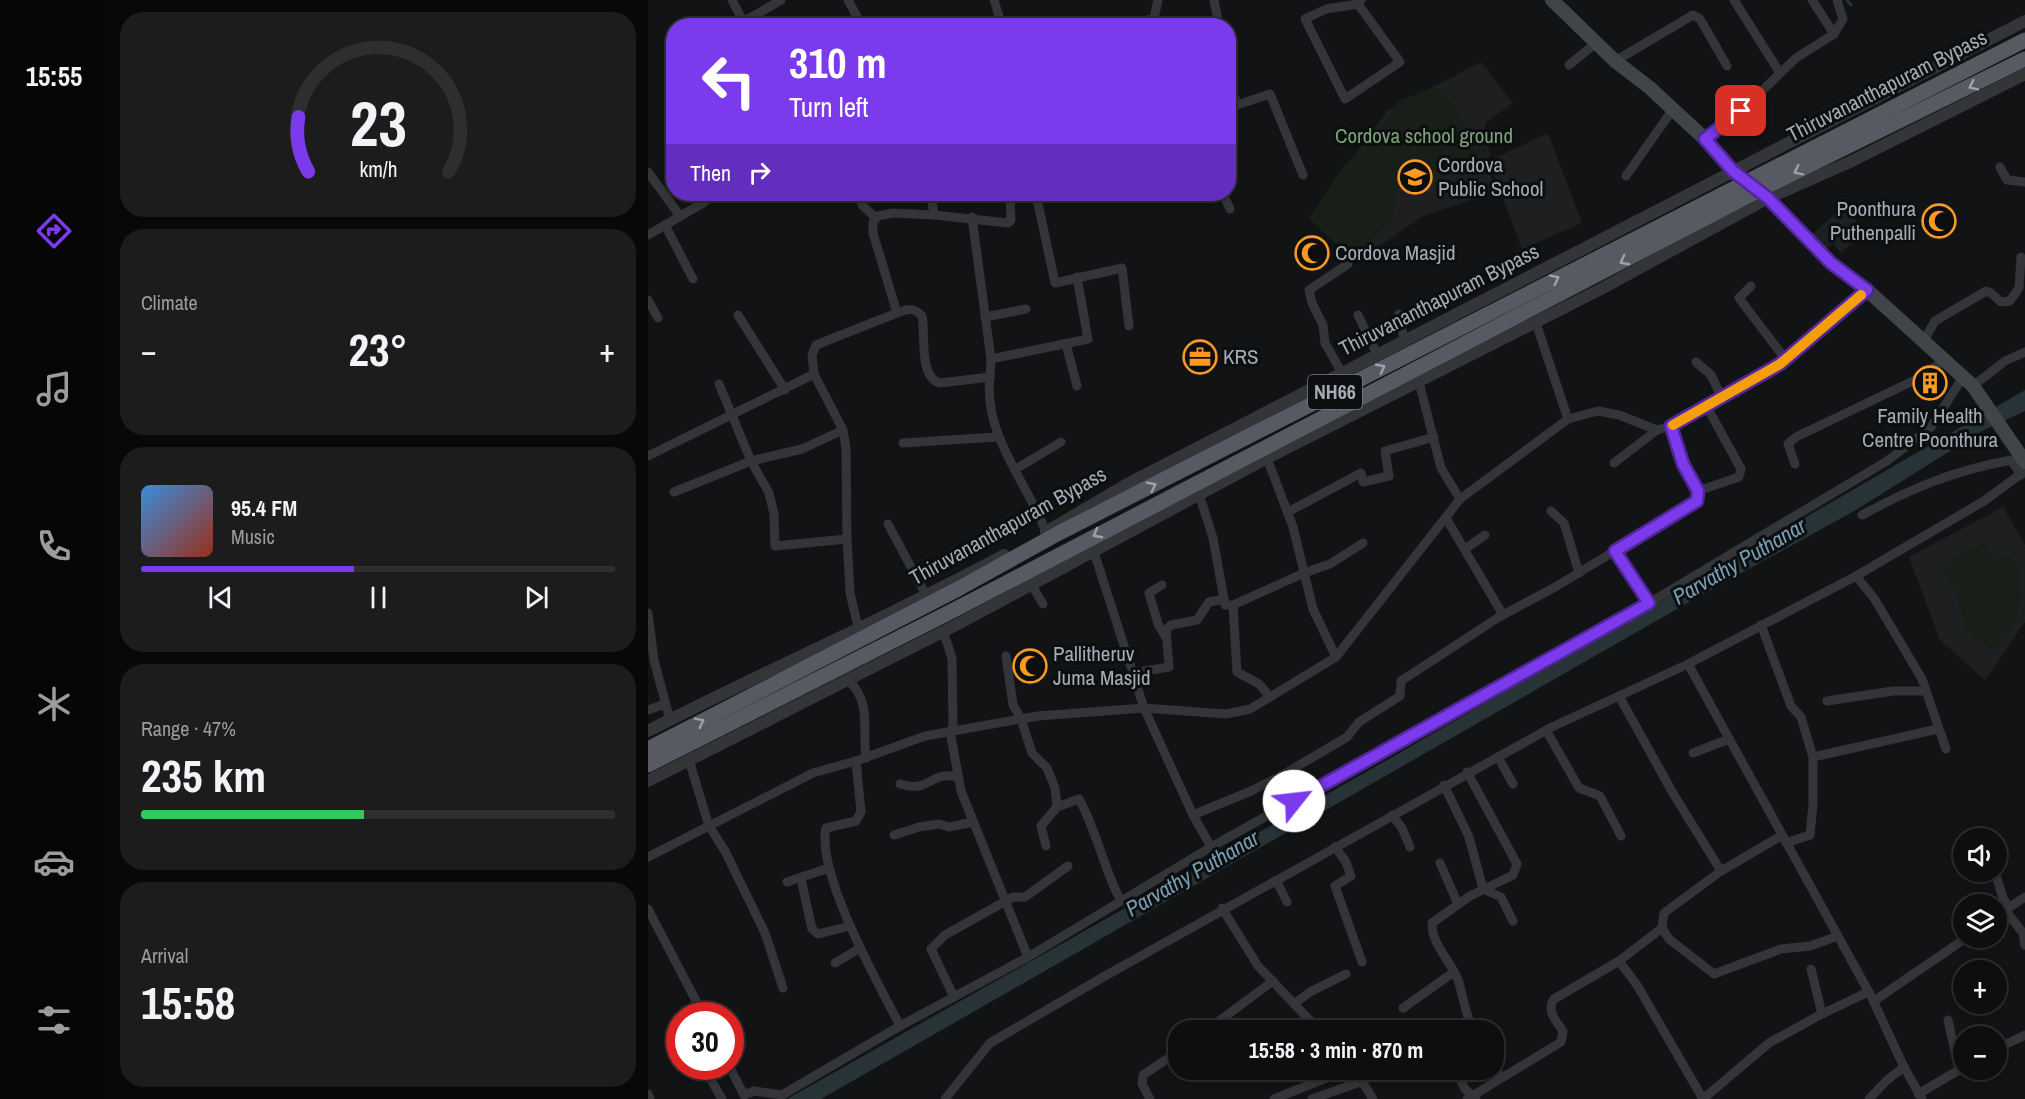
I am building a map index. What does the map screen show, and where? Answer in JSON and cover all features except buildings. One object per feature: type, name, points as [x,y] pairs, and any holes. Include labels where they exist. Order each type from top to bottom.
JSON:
[{"type":"highway","name":"Thiruvananthapuram Bypass","points":[[648,765],[956,609],[2025,40]]},
{"type":"highway","name":"Thiruvananthapuram Bypass","points":[[648,749],[948,594],[1058,534],[1751,185],[2025,59]]},
{"type":"main road","points":[[1552,0],[1615,61],[1705,139],[1824,256],[1867,290],[1972,386],[2022,462]]},
{"type":"street","points":[[732,0],[737,18]]},
{"type":"street","points":[[748,18],[782,0]]},
{"type":"street","points":[[858,18],[850,4],[860,0]]},
{"type":"street","points":[[994,0],[1000,18]]},
{"type":"street","points":[[1154,18],[1158,0]]},
{"type":"street","points":[[1214,0],[1217,18]]},
{"type":"street","points":[[1734,0],[1780,73]]},
{"type":"street","points":[[1812,0],[1834,34]]},
{"type":"street","points":[[1705,139],[1741,111],[1796,58],[1834,34],[1843,19],[1837,0]]},
{"type":"street","points":[[1359,2],[1400,62],[1345,99],[1305,19],[1326,9],[1359,2]]},
{"type":"street","points":[[1615,61],[1693,15],[1700,19],[1727,66]]},
{"type":"street","name":"Thiruvananthapuram Bypass","points":[[648,780],[848,680],[1268,458],[1536,322],[1751,185],[2025,21]]},
{"type":"street","points":[[1569,65],[1596,43]]},
{"type":"street","name":"Thiruvananthapuram Bypass","points":[[648,731],[799,656],[859,631],[1046,532],[1129,483],[1404,340],[1751,185],[1852,160],[2024,78]]},
{"type":"street","points":[[1236,105],[1269,94],[1302,175]]},
{"type":"street","points":[[1626,176],[1673,109]]},
{"type":"street","points":[[2000,167],[2007,180],[2025,182]]},
{"type":"street","points":[[648,172],[666,197]]},
{"type":"street","points":[[669,201],[680,216]]},
{"type":"street","points":[[648,235],[703,201]]},
{"type":"street","points":[[933,201],[934,215]]},
{"type":"street","points":[[897,313],[873,233],[873,222],[876,218],[893,213],[972,217],[1008,223],[1011,220],[1010,201]]},
{"type":"street","points":[[1037,201],[1055,283],[1122,268],[1129,326]]},
{"type":"street","points":[[1226,201],[1230,209]]},
{"type":"street","points":[[862,205],[876,218]]},
{"type":"street","points":[[972,217],[991,359],[987,398],[997,436],[1016,469],[1046,532]]},
{"type":"street","points":[[665,225],[693,279]]},
{"type":"street","points":[[1923,342],[1935,321],[1986,291],[1991,292],[2001,302],[2010,301],[2019,288],[2021,257]]},
{"type":"street","points":[[1342,373],[1325,343],[1323,325],[1312,303],[1309,290],[1348,264]]},
{"type":"street","points":[[991,359],[1088,339],[1077,277]]},
{"type":"street","points":[[1751,286],[1739,298],[1786,360]]},
{"type":"street","points":[[1614,463],[1657,430],[1671,426],[1707,407],[1786,360],[1867,290]]},
{"type":"street","points":[[648,300],[658,318]]},
{"type":"street","points":[[859,631],[850,593],[846,448],[843,430],[814,374],[812,355],[816,345],[908,309],[917,310],[922,316],[922,341],[929,376],[933,381],[940,383],[990,377]]},
{"type":"street","points":[[985,317],[1026,309]]},
{"type":"street","points":[[1399,314],[1404,340]]},
{"type":"street","points":[[738,315],[785,390]]},
{"type":"street","points":[[1358,315],[1377,354]]},
{"type":"street","points":[[1536,322],[1568,419]]},
{"type":"street","points":[[1066,344],[1077,386]]},
{"type":"street","points":[[735,1080],[742,1097],[754,1091],[782,1095],[900,1026],[1029,957],[1211,847],[1649,603],[1887,460],[1931,427],[1972,386],[2005,361],[2025,352]]},
{"type":"street","points":[[1795,464],[1788,444],[1796,437],[1915,380],[1945,360]]},
{"type":"street","points":[[1696,362],[1711,375],[1722,398]]},
{"type":"street","points":[[648,456],[814,374]]},
{"type":"street","points":[[1419,381],[1442,468],[1460,499]]},
{"type":"street","points":[[719,384],[751,461],[769,493],[774,514],[775,546],[847,539]]},
{"type":"street","points":[[1698,491],[1739,477],[1741,469],[1707,407]]},
{"type":"street","points":[[648,857],[813,773],[925,736],[1021,719],[1144,708],[1236,713],[1250,709],[1336,657],[1460,499],[1568,419],[1598,411],[1619,415],[1657,430]]},
{"type":"street","points":[[1192,815],[1251,791],[1347,737],[1359,722],[1400,696],[1401,681],[1503,615],[1579,573],[1697,501],[1698,491],[1683,464],[1671,426]]},
{"type":"street","points":[[674,492],[751,461],[802,449],[843,430]]},
{"type":"street","points":[[903,443],[997,436]]},
{"type":"street","points":[[1288,512],[1361,473],[1363,482],[1389,476],[1385,451],[1434,436]]},
{"type":"street","points":[[1016,469],[1061,442]]},
{"type":"street","points":[[1268,458],[1288,512],[1319,627],[1336,657]]},
{"type":"street","points":[[1862,515],[1911,489],[1973,466],[2011,460],[2022,462]]},
{"type":"street","points":[[945,1099],[990,1043],[1222,908],[1467,772],[1546,730],[1688,664],[1856,576],[1984,501],[2022,462]]},
{"type":"street","points":[[1199,494],[1213,538],[1225,605],[1233,605],[1304,573],[1330,564],[1364,543]]},
{"type":"street","points":[[1551,511],[1564,523],[1579,573]]},
{"type":"street","points":[[1446,518],[1503,615]]},
{"type":"street","points":[[888,524],[926,595]]},
{"type":"street","points":[[1465,549],[1485,535]]},
{"type":"street","points":[[1615,551],[1649,603]]},
{"type":"street","points":[[1094,552],[1144,708],[1192,815],[1211,847]]},
{"type":"street","points":[[1856,576],[1896,634],[1922,679],[1946,749]]},
{"type":"street","points":[[1031,584],[1043,604]]},
{"type":"street","points":[[1132,673],[1169,668],[1165,636],[1158,624],[1149,593],[1162,585]]},
{"type":"street","points":[[1165,636],[1171,625],[1197,620],[1209,602],[1224,599]]},
{"type":"street","points":[[1233,605],[1237,672],[1259,684],[1270,697]]},
{"type":"street","points":[[648,613],[654,660],[670,720]]},
{"type":"street","points":[[1761,625],[1791,706],[1801,717],[1813,757],[1813,804],[1810,835],[1784,840],[1720,871],[1664,913],[1662,928],[1670,939],[1714,974],[1781,949],[1810,946],[1838,936]]},
{"type":"street","points":[[943,631],[952,658],[952,730],[961,791],[1029,957]]},
{"type":"street","points":[[1006,656],[1013,705],[1021,719],[1032,753],[1047,768],[1055,788],[1058,807]]},
{"type":"street","points":[[1688,664],[1874,1001],[1920,1097],[1953,1074]]},
{"type":"street","points":[[848,680],[860,691],[864,711],[861,812],[856,821],[833,824],[826,828],[825,857],[850,926],[900,1026]]},
{"type":"street","points":[[1827,701],[1893,691],[1926,691]]},
{"type":"street","points":[[1619,696],[1674,795],[1720,871]]},
{"type":"street","points":[[648,710],[665,704]]},
{"type":"street","points":[[1813,757],[1938,729]]},
{"type":"street","points":[[1546,730],[1579,788],[1600,796],[1622,836]]},
{"type":"street","points":[[1693,753],[1729,739]]},
{"type":"street","points":[[1498,757],[1513,784]]},
{"type":"street","points":[[689,760],[709,826],[725,851],[761,924],[783,987]]},
{"type":"street","points":[[1467,772],[1517,864],[1514,875],[1483,889],[1432,923],[1437,942],[1454,972],[1468,1020]]},
{"type":"street","points":[[900,784],[912,788],[923,786],[934,778],[950,775],[958,777]]},
{"type":"street","points":[[1444,785],[1468,837],[1483,889],[1501,897],[1513,921]]},
{"type":"street","points":[[1046,846],[1041,825],[1058,807],[1079,799],[1102,851],[1108,877],[1121,901]]},
{"type":"street","points":[[1392,815],[1402,828],[1410,847]]},
{"type":"street","points":[[894,835],[919,827],[939,824],[949,827],[973,822]]},
{"type":"street","points":[[1335,847],[1346,862],[1351,876],[1335,886],[1362,962]]},
{"type":"street","points":[[1440,863],[1458,904]]},
{"type":"street","points":[[954,996],[931,949],[945,935],[1007,903],[1013,897],[1025,897],[1068,866]]},
{"type":"street","points":[[786,882],[829,868]]},
{"type":"street","points":[[801,879],[812,929],[818,934],[850,926]]},
{"type":"street","points":[[1276,880],[1287,902]]},
{"type":"street","points":[[2025,897],[2007,909],[2023,933],[2025,945]]},
{"type":"street","points":[[1222,908],[1249,954],[1309,1020]]},
{"type":"street","points":[[648,909],[697,1002]]},
{"type":"street","points":[[1504,1076],[1561,1041],[1563,1031],[1550,1012],[1554,999],[1618,962],[1662,928]]},
{"type":"street","points":[[1874,1001],[1953,947]]},
{"type":"street","points":[[835,963],[860,948]]},
{"type":"street","points":[[1618,962],[1637,986],[1703,1099],[1769,1043],[1869,992]]},
{"type":"street","points":[[1811,969],[1822,1014]]},
{"type":"street","points":[[1403,1008],[1454,972]]},
{"type":"street","points":[[1294,1004],[1310,992],[1346,974]]},
{"type":"street","points":[[1220,1020],[1273,981]]},
{"type":"street","points":[[1948,1020],[1953,1038]]},
{"type":"street","points":[[2007,1044],[2025,1035]]},
{"type":"street","points":[[1150,1099],[1142,1084],[1143,1075],[1168,1058]]},
{"type":"street","points":[[1869,1099],[1886,1081],[1904,1067]]},
{"type":"street","points":[[712,1080],[722,1099]]},
{"type":"street","points":[[1274,1099],[1321,1080]]},
{"type":"street","points":[[1461,1080],[1472,1098],[1498,1080]]},
{"type":"street","points":[[1312,1099],[1363,1081],[1373,1099]]},
{"type":"street","points":[[648,1094],[650,1099]]},
{"type":"shaded area","name":"Cordova school ground","points":[[1481,62],[1513,103],[1485,123],[1490,155],[1486,162],[1496,192],[1423,216],[1356,262],[1309,218],[1387,111]]},
{"type":"shaded area","points":[[1548,133],[1582,223],[1522,249],[1489,161]]},
{"type":"shaded area","points":[[1845,205],[1857,221],[1846,230],[1855,241],[1841,253],[1833,243],[1822,252],[1809,237]]},
{"type":"shaded area","points":[[2003,507],[2025,545],[2025,622],[1985,680],[1940,640],[1909,557]]},
{"type":"green space","name":"Cordova school ground","points":[[1432,88],[1444,89],[1463,124],[1487,150],[1441,172],[1397,187],[1391,220],[1354,259],[1311,217],[1341,169],[1383,127],[1398,101]]},
{"type":"green space","points":[[1985,542],[1995,563],[2009,554],[2022,576],[2018,580],[2020,600],[2016,618],[1995,652],[1965,629],[1957,593],[1941,566]]},
{"type":"water","name":"Parvathy Puthanar","points":[[2025,390],[2025,411],[1982,431],[1856,510],[1698,597],[821,1099],[787,1099],[1389,759]]},
{"type":"waterway","points":[[1847,0],[1851,5]]},
{"type":"slow traffic","points":[[1673,425],[1786,360],[1861,295]]},
{"type":"place","name":"Cordova Public School","points":[[1415,177]]},
{"type":"place","name":"Poonthura Puthenpalli","points":[[1939,221]]},
{"type":"place","name":"Cordova Masjid","points":[[1312,253]]},
{"type":"place","name":"KRS","points":[[1200,357]]},
{"type":"place","name":"Family Health Centre Poonthura","points":[[1930,383]]},
{"type":"place","name":"Pallitheruv Juma Masjid","points":[[1030,666]]},
{"type":"route","points":[[1294,801],[1649,603],[1615,551],[1697,501],[1698,491],[1683,464],[1671,426],[1786,360],[1867,290],[1831,263],[1768,198],[1733,171],[1705,139],[1741,111]]}]
